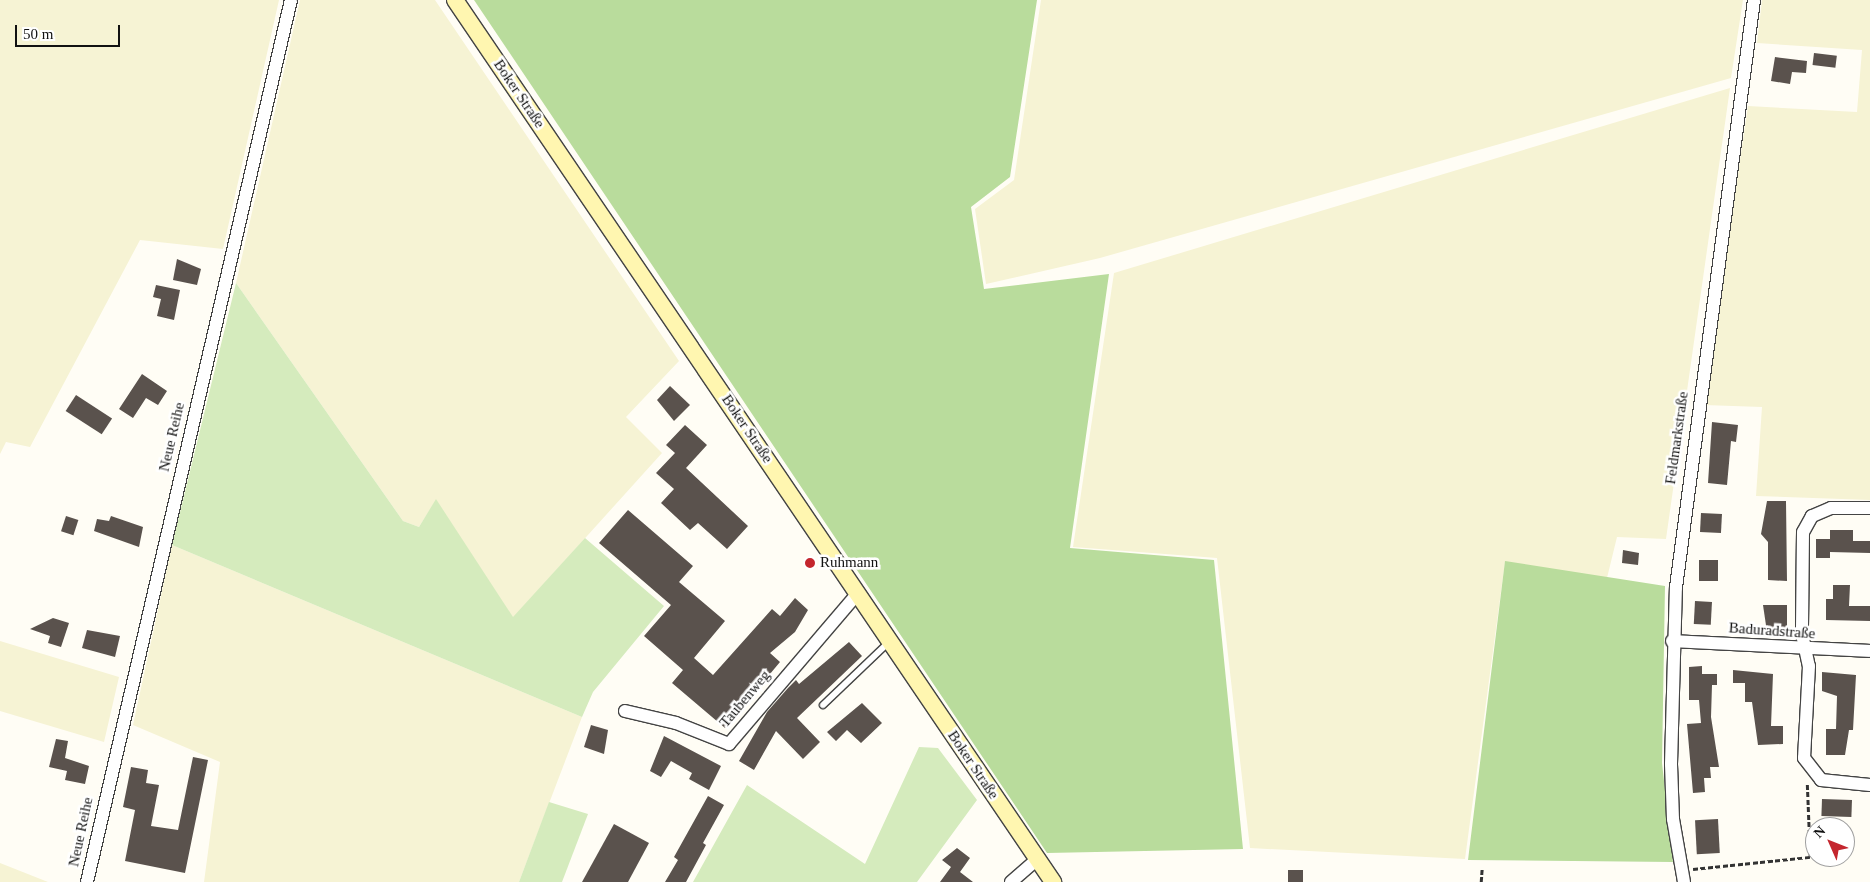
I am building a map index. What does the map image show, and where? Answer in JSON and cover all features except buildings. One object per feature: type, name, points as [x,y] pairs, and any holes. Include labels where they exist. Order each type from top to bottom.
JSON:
[{"type":"main road","name":"Boker Straße","points":[[455,0],[1053,882]]},
{"type":"street","name":"Neue Reihe","points":[[87,882],[291,0]]},
{"type":"street","name":"Feldmarkstraße","points":[[1683,876],[1673,818],[1672,641],[1687,486],[1754,0]]},
{"type":"street","points":[[1870,508],[1831,508],[1812,516],[1803,532],[1805,651],[1809,666],[1804,758],[1813,774],[1830,784],[1870,784]]},
{"type":"street","name":"Taubenweg","points":[[625,711],[676,723],[729,744],[858,593]]},
{"type":"street","name":"Baduradstraße","points":[[1672,641],[1805,651],[1870,651]]},
{"type":"street","points":[[1011,882],[1037,859]]},
{"type":"lane","points":[[823,705],[890,642]]},
{"type":"path","points":[[1683,876],[1810,857],[1804,788],[1813,774]]},
{"type":"path","points":[[1482,867],[1482,882]]},
{"type":"shaded area","points":[[0,0],[279,0],[223,249],[140,240],[30,447],[6,442],[0,454]]},
{"type":"shaded area","points":[[300,0],[435,0],[679,361],[626,417],[662,453],[513,618],[436,500],[419,527],[403,521],[236,283]]},
{"type":"shaded area","points":[[1041,0],[1743,0],[1731,78],[1100,258],[986,284],[975,209],[1014,180]]},
{"type":"shaded area","points":[[1762,0],[1870,0],[1870,500],[1756,496],[1762,407],[1704,405],[1748,106],[1857,112],[1862,50],[1757,43]]},
{"type":"shaded area","points":[[1730,88],[1666,539],[1617,537],[1607,578],[1505,562],[1465,859],[1250,848],[1217,558],[1073,547],[1114,273]]},
{"type":"shaded area","points":[[172,545],[582,717],[519,882],[204,882],[220,762],[133,725]]},
{"type":"shaded area","points":[[0,641],[119,677],[104,742],[0,711]]},
{"type":"shaded area","points":[[0,863],[48,882],[0,882]]},
{"type":"green space","points":[[474,0],[1037,0],[1010,177],[971,207],[984,289],[1109,274],[1070,548],[1214,560],[1243,849],[1047,853]]},
{"type":"green space","points":[[236,283],[403,521],[419,527],[436,499],[513,617],[585,538],[664,606],[593,692],[582,717],[172,545]]},
{"type":"green space","points":[[1505,561],[1665,586],[1662,763],[1673,862],[1468,860]]},
{"type":"green space","points":[[919,747],[938,748],[977,800],[917,882],[693,882],[747,785],[865,864]]},
{"type":"green space","points":[[549,802],[588,814],[562,882],[519,882]]},
{"type":"place","name":"Ruhmann","points":[[810,563]]}]
